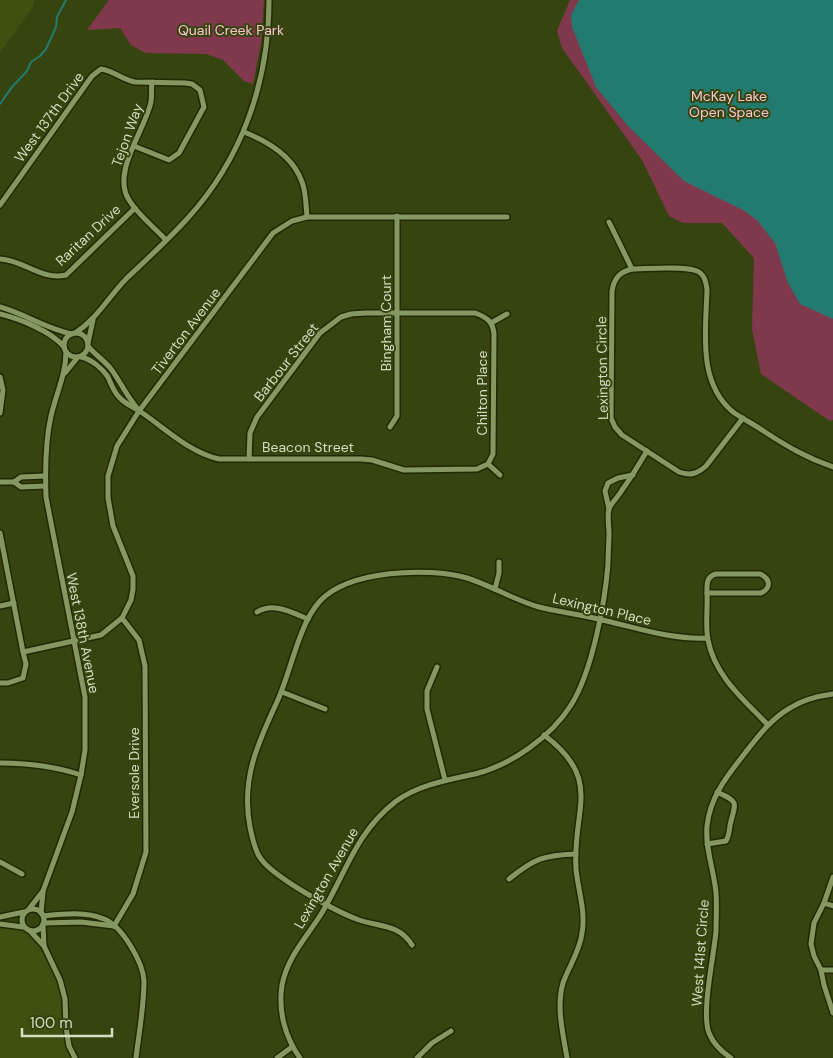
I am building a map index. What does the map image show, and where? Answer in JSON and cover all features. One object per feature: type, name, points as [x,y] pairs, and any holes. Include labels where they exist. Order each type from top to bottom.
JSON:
[{"type":"street","points":[[65,349],[66,339],[93,319],[121,284],[186,220],[211,189],[231,157],[244,132],[256,99],[264,67],[269,0]]},
{"type":"street","name":"West 137th Drive","points":[[0,205],[92,76],[102,69],[112,71],[128,81],[152,82]]},
{"type":"street","points":[[134,146],[170,160],[179,153],[204,107],[200,90],[192,84],[152,82]]},
{"type":"street","name":"Tejon Way","points":[[152,82],[151,100],[127,162],[123,180],[125,193],[135,208],[166,240]]},
{"type":"street","points":[[244,132],[270,144],[297,171],[302,182],[306,216]]},
{"type":"street","name":"Raritan Drive","points":[[0,259],[11,260],[47,276],[57,277],[66,275],[135,208]]},
{"type":"street","name":"Tiverton Avenue","points":[[24,652],[101,635],[122,618],[131,600],[133,576],[113,526],[108,498],[108,476],[117,446],[139,411],[273,233],[292,220],[306,216],[507,217]]},
{"type":"street","name":"Bingham Court","points":[[390,427],[397,416],[397,216]]},
{"type":"street","points":[[609,222],[632,269],[687,268],[703,276],[707,290],[705,349],[708,370],[724,402],[734,412],[799,454],[833,467]]},
{"type":"street","name":"Lexington Circle","points":[[632,269],[618,275],[613,287],[611,418],[617,430],[679,472],[691,475],[706,466],[743,418]]},
{"type":"street","points":[[0,306],[20,313],[60,332],[85,337],[88,344]]},
{"type":"street","name":"Barbour Street","points":[[249,458],[250,433],[257,418],[320,333],[341,317],[351,314],[475,313],[484,316],[491,323]]},
{"type":"street","points":[[0,314],[19,320],[55,338],[71,356],[79,357],[86,352],[93,319]]},
{"type":"street","points":[[491,323],[507,314]]},
{"type":"street","name":"Chilton Place","points":[[488,464],[493,454],[494,446],[494,334],[491,323]]},
{"type":"street","name":"Beacon Street","points":[[88,344],[95,355],[110,368],[121,387],[139,411]]},
{"type":"street","name":"West 138th Avenue","points":[[42,914],[43,891],[72,812],[81,775],[85,742],[84,697],[48,517],[45,486],[47,440],[51,417],[63,376],[65,349]]},
{"type":"street","name":"Beacon Street","points":[[79,357],[91,360],[107,376],[117,396],[128,405],[206,456],[219,458],[361,458],[404,470],[477,469],[488,464]]},
{"type":"street","name":"West 138th Avenue","points":[[63,376],[70,365],[79,357]]},
{"type":"street","points":[[0,377],[3,390],[0,413]]},
{"type":"street","points":[[609,509],[647,451]]},
{"type":"street","points":[[488,464],[500,474]]},
{"type":"street","name":"Lexington Avenue","points":[[300,1058],[292,1047],[282,1015],[281,994],[283,982],[292,956],[327,904],[356,846],[378,817],[409,794],[445,780],[476,774],[521,754],[566,713],[576,697],[592,650],[605,587],[608,565],[609,509],[606,491],[608,483],[618,478],[633,475]]},
{"type":"street","points":[[0,482],[14,482],[21,477],[45,476]]},
{"type":"street","points":[[14,482],[21,487],[45,486]]},
{"type":"street","points":[[0,533],[26,664],[23,678],[8,683],[0,683]]},
{"type":"street","points":[[495,589],[499,573],[499,562]]},
{"type":"street","name":"Lexington Place","points":[[412,945],[407,937],[397,930],[359,919],[327,904],[271,870],[260,857],[251,834],[248,807],[250,772],[257,746],[282,692],[308,619],[320,601],[334,589],[351,581],[369,576],[449,574],[475,581],[540,607],[670,637],[688,639],[708,638]]},
{"type":"street","points":[[707,593],[761,593],[766,591],[769,581],[766,576],[760,574],[716,574],[710,576],[707,581],[707,593],[708,638],[712,656],[729,685],[767,724]]},
{"type":"street","points":[[0,606],[14,604]]},
{"type":"street","points":[[257,612],[271,607],[308,619]]},
{"type":"street","name":"Eversole Drive","points":[[114,926],[133,894],[146,852],[145,666],[139,640],[122,618]]},
{"type":"street","points":[[437,667],[427,691],[426,709],[445,780]]},
{"type":"street","points":[[282,692],[325,709]]},
{"type":"street","name":"West 141st Circle","points":[[732,1058],[715,1043],[709,1032],[706,1016],[716,930],[716,892],[707,844],[708,819],[712,802],[723,781],[767,724],[790,707],[814,696],[833,694]]},
{"type":"street","points":[[544,735],[572,762],[581,783],[582,802],[576,854],[583,925],[578,949],[561,993],[560,1017],[568,1058]]},
{"type":"street","points":[[0,763],[47,765],[81,775]]},
{"type":"street","points":[[707,844],[726,841],[735,812],[735,803],[717,792]]},
{"type":"street","points":[[509,879],[536,860],[556,854],[576,854]]},
{"type":"street","points":[[0,862],[22,874]]},
{"type":"street","points":[[833,877],[824,903],[814,923],[811,944],[814,956],[821,970],[833,1013]]},
{"type":"street","name":"West 138th Avenue","points":[[27,911],[43,891]]},
{"type":"street","points":[[824,903],[833,906]]},
{"type":"street","points":[[0,916],[36,909],[42,914],[44,946]]},
{"type":"street","points":[[27,911],[21,921],[24,927],[44,946],[60,980],[65,999],[69,1046],[75,1058]]},
{"type":"street","points":[[42,914],[82,914],[102,918],[109,921],[132,948],[142,968],[144,981],[136,1058]]},
{"type":"street","points":[[31,932],[37,931],[44,924],[81,922],[114,926]]},
{"type":"street","points":[[0,924],[24,927]]},
{"type":"street","points":[[821,970],[833,970]]},
{"type":"street","points":[[417,1058],[432,1043],[451,1031]]},
{"type":"street","points":[[276,1058],[292,1047]]},
{"type":"shaded area","points":[[0,0],[34,0],[34,5],[0,53]]},
{"type":"shaded area","points":[[0,924],[23,927],[44,946],[60,980],[66,1027],[75,1058],[0,1058]]},
{"type":"green space","name":"Quail Creek Park","points":[[109,0],[264,0],[261,43],[253,84],[244,81],[223,60],[206,54],[145,53],[131,45],[120,28],[87,30]]},
{"type":"green space","name":"McKay Lake Open Space","points":[[570,0],[833,0],[833,420],[830,421],[761,374],[752,329],[754,258],[722,223],[683,223],[669,216],[642,160],[562,48],[557,31]]},
{"type":"water","name":"McKay Lake Open Space","points":[[579,0],[833,0],[833,319],[800,304],[788,283],[775,243],[757,220],[743,210],[684,181],[628,126],[596,87],[572,27],[571,15]]},
{"type":"waterway","points":[[0,104],[27,71],[31,62],[46,49],[56,27],[57,17],[66,0]]}]
